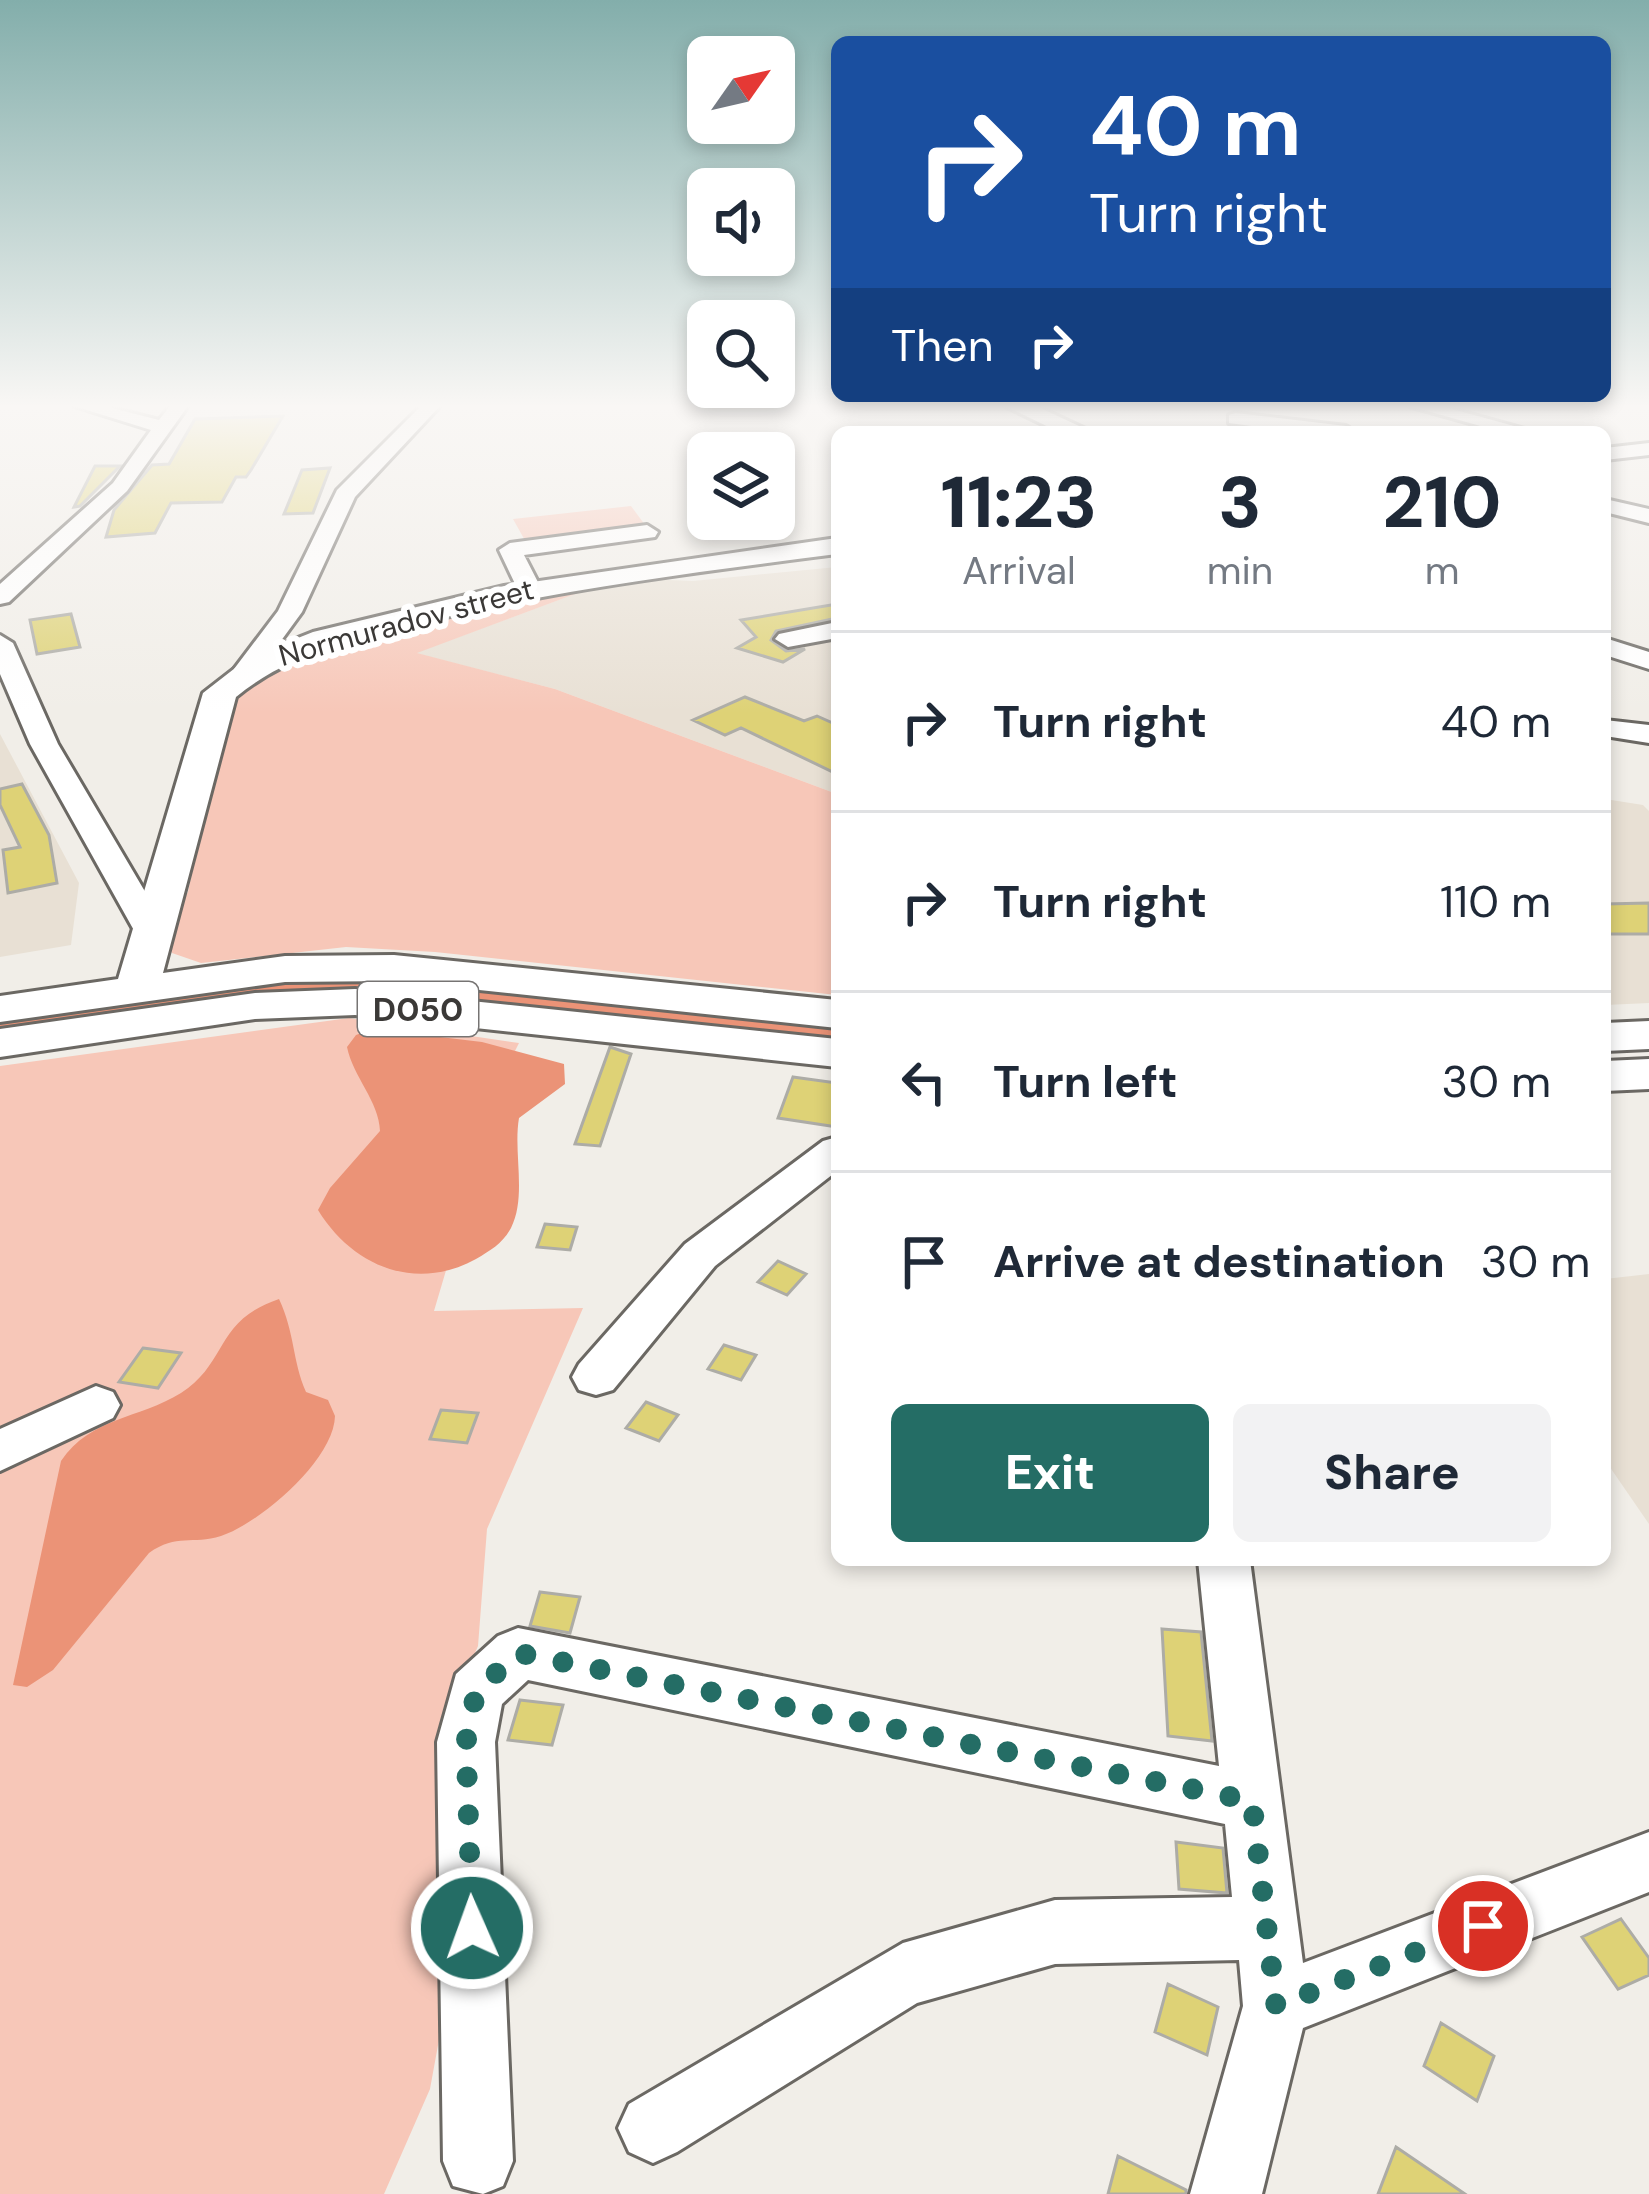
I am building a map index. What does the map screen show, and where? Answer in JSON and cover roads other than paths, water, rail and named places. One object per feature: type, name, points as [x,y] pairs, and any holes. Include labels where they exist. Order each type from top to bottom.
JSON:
[{"type":"main road","name":"Normuradov street","points":[[137,989],[220,693],[247,669],[286,649],[529,588],[831,547]]},
{"type":"main road","name":"D050","points":[[0,1009],[285,969],[353,967],[831,1013]]},
{"type":"main road","name":"D050","points":[[0,1043],[237,1009],[338,1002],[831,1052]]},
{"type":"main road","points":[[1611,1037],[1649,1035]]},
{"type":"main road","points":[[1611,1076],[1649,1074]]},
{"type":"street","points":[[0,597],[97,508]]},
{"type":"street","points":[[247,669],[290,612],[339,508]]},
{"type":"street","points":[[1619,508],[1649,516]]},
{"type":"street","points":[[529,588],[510,550],[646,532]]},
{"type":"street","points":[[788,639],[831,631]]},
{"type":"street","points":[[0,643],[44,743],[153,934]]},
{"type":"street","points":[[1611,648],[1649,661]]},
{"type":"street","points":[[1611,729],[1649,734]]},
{"type":"street","points":[[596,1377],[700,1255],[831,1155]]},
{"type":"street","points":[[0,1451],[96,1405]]},
{"type":"street","points":[[1225,1566],[1276,2006],[1226,2194]]},
{"type":"street","points":[[478,2161],[466,1742],[476,1692],[518,1653],[1252,1801]]},
{"type":"street","points":[[1276,2006],[1649,1862]]},
{"type":"street","points":[[653,2128],[903,1976],[1055,1932],[1266,1928]]}]
